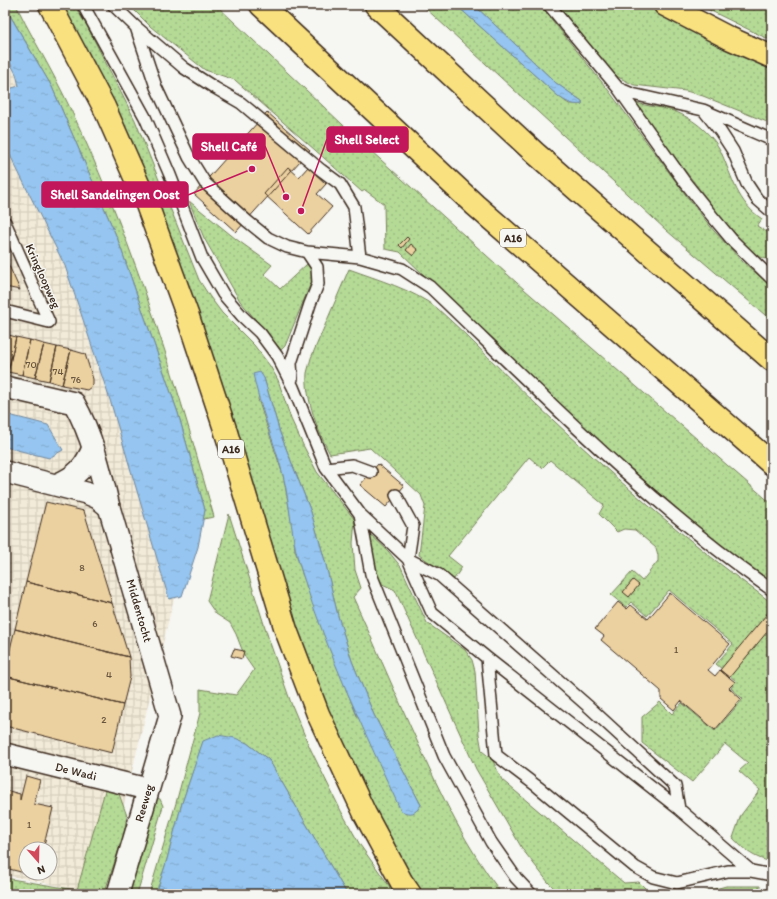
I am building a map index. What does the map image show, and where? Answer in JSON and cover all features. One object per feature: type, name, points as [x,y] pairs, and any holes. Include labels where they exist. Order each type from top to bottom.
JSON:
[{"type":"highway","name":"A16","points":[[50,5],[104,107],[146,202],[188,316],[225,429],[286,630],[318,714],[365,814],[401,881],[410,894]]},
{"type":"highway","name":"A16","points":[[261,5],[476,205],[772,464]]},
{"type":"highway","points":[[376,5],[535,152],[772,360]]},
{"type":"highway","points":[[665,5],[729,38],[772,57]]},
{"type":"street","name":"Middentocht","points":[[5,387],[74,403],[83,419],[103,480],[108,507],[170,716]]},
{"type":"street","points":[[58,484],[71,479],[77,474],[87,461],[93,448]]},
{"type":"street","points":[[5,472],[58,484],[86,493],[98,498],[108,507]]},
{"type":"street","name":"Reeweg","points":[[118,893],[147,789],[170,716]]},
{"type":"street","name":"De Wadi","points":[[5,754],[147,789]]},
{"type":"lane","points":[[83,5],[144,117],[170,175],[202,258],[223,294],[242,316],[260,333],[277,356],[293,387],[326,468],[360,514],[408,559],[439,576],[589,707],[675,786],[679,809]]},
{"type":"lane","points":[[113,5],[184,68],[214,88],[241,103],[340,184],[354,207],[360,257]]},
{"type":"lane","points":[[549,5],[618,88],[684,181],[732,240],[768,272],[772,279]]},
{"type":"lane","points":[[136,27],[156,87],[189,157],[206,183],[246,221],[268,238],[287,247],[307,252],[360,257],[402,269],[430,287],[640,486],[706,542],[772,590]]},
{"type":"lane","points":[[618,88],[632,94],[703,110],[772,140]]},
{"type":"lane","points":[[703,110],[720,131],[733,152],[747,184],[757,199],[772,212]]},
{"type":"lane","name":"Kringloopweg","points":[[5,222],[49,322],[5,312]]},
{"type":"lane","points":[[293,387],[290,362],[318,284],[317,267],[307,252]]},
{"type":"lane","points":[[326,468],[352,465],[371,472]]},
{"type":"lane","points":[[396,495],[414,526],[408,559],[432,613],[679,809],[751,871]]},
{"type":"lane","points":[[360,514],[371,574],[444,756],[490,842],[516,878],[531,894]]},
{"type":"lane","points":[[487,658],[496,756],[538,787],[635,867],[653,877],[677,883],[728,871],[751,871],[772,875]]},
{"type":"shaded area","points":[[5,55],[48,137],[194,526],[172,606],[118,829],[80,890],[35,881],[58,881],[58,841],[18,841],[18,878],[5,875]]},
{"type":"green space","points":[[5,5],[16,5],[71,110],[106,188],[155,320],[192,438],[214,517],[203,519],[205,510],[178,413],[118,240],[52,87]]},
{"type":"green space","points":[[59,5],[74,5],[87,26],[135,120],[199,280],[222,313],[254,345],[270,366],[278,380],[291,419],[317,472],[355,520],[353,543],[355,570],[361,588],[353,597],[445,801],[477,858],[502,894],[423,894],[381,827],[321,703],[230,426]],"holes":[[[264,378],[280,433],[311,512],[325,561],[338,616],[352,661],[374,715],[421,805],[357,716],[329,647],[295,550],[292,523],[283,475],[258,399]]]},
{"type":"green space","points":[[129,5],[216,5],[360,141],[517,283],[772,504],[772,584],[702,531],[576,421],[400,252],[385,249],[384,204],[365,190],[362,192],[235,80],[205,70],[151,27]]},
{"type":"green space","points":[[422,5],[456,5],[558,96],[569,104],[582,104],[582,101],[556,83],[474,5],[540,5],[609,91],[714,231],[742,261],[772,287],[772,321],[666,230]]},
{"type":"green space","points":[[557,5],[651,5],[678,20],[772,66],[772,124],[703,96],[686,91],[634,85],[618,77],[607,66]]},
{"type":"green space","points":[[699,5],[772,5],[772,41]]},
{"type":"green space","points":[[636,103],[666,109],[685,116],[706,132],[721,152],[741,197],[762,219],[757,226],[772,235],[772,261],[755,255],[728,226],[659,137]]},
{"type":"green space","points":[[189,201],[236,239],[272,265],[264,274],[280,289],[307,264],[315,273],[285,346],[281,350],[240,301],[204,238]]},
{"type":"green space","points":[[349,269],[406,290],[437,308],[594,458],[681,533],[772,603],[772,862],[750,853],[733,838],[741,815],[760,790],[739,771],[748,763],[725,744],[692,782],[642,743],[642,717],[660,702],[672,714],[682,703],[715,731],[743,699],[731,688],[736,681],[716,664],[733,644],[669,590],[647,616],[631,602],[626,607],[611,595],[632,572],[642,581],[658,561],[656,548],[635,530],[624,529],[617,532],[599,514],[604,505],[550,460],[542,468],[529,457],[448,556],[462,567],[454,579],[419,555],[425,506],[421,495],[370,448],[330,454],[313,415],[308,393],[307,373],[311,358]]},
{"type":"green space","points":[[229,514],[269,640],[291,703],[310,748],[341,811],[360,845],[395,894],[347,894],[269,760],[247,743],[203,742],[182,803],[156,894],[149,894],[176,803],[200,713],[200,689],[236,695],[254,670],[245,657],[230,623],[216,614],[207,601]]},
{"type":"green space","points":[[365,529],[389,552],[401,567],[427,623],[465,650],[472,660],[475,671],[479,734],[482,751],[492,759],[502,780],[624,883],[639,882],[651,894],[560,894],[548,882],[523,850],[476,769],[395,590],[378,582]]},
{"type":"green space","points":[[106,787],[119,794],[127,816],[124,834],[104,894],[5,894],[5,878],[77,890]]},
{"type":"green space","points":[[156,798],[160,799],[163,806],[137,894],[128,894]]},
{"type":"green space","points":[[726,886],[760,886],[760,894],[697,894]]},
{"type":"water","points":[[456,5],[474,5],[556,83],[582,101],[582,104],[572,104],[558,96]]},
{"type":"water","points":[[5,7],[52,87],[118,240],[178,413],[205,510],[198,547],[182,596],[169,599],[110,400],[65,266],[5,145],[5,90],[19,86],[16,74],[5,53]]},
{"type":"water","points":[[260,372],[264,378],[280,433],[311,512],[325,561],[338,616],[352,661],[374,715],[421,805],[412,813],[401,811],[335,664],[312,604],[298,561],[283,475],[259,399],[253,374]]},
{"type":"water","points":[[5,414],[48,425],[63,450],[49,458],[5,447]]},
{"type":"water","points":[[218,735],[235,738],[247,743],[269,760],[347,894],[156,894],[182,803],[203,741]]},
{"type":"building","points":[[267,112],[310,150],[236,232],[194,194]]},
{"type":"building","points":[[288,167],[299,177],[308,167],[326,184],[317,194],[332,207],[308,234],[264,194]]},
{"type":"building","points":[[407,237],[409,239],[402,248],[399,245]]},
{"type":"building","points":[[411,244],[418,250],[413,256],[406,250]]},
{"type":"building","points":[[5,257],[20,290],[5,287]]},
{"type":"building","points":[[5,334],[16,337],[8,372],[5,371]]},
{"type":"building","points":[[16,337],[30,340],[22,375],[8,372]]},
{"type":"building","points":[[30,340],[44,344],[35,378],[22,375]]},
{"type":"building","points":[[44,344],[57,347],[49,381],[35,378]]},
{"type":"building","points":[[57,347],[71,350],[62,385],[49,381]]},
{"type":"building","points":[[71,350],[85,354],[93,379],[93,384],[87,390],[62,385]]},
{"type":"building","points":[[378,464],[404,486],[386,507],[360,485]]},
{"type":"building","points":[[46,502],[84,511],[112,603],[26,582]]},
{"type":"building","points":[[633,580],[639,585],[629,597],[623,592]]},
{"type":"building","points":[[26,582],[112,603],[129,657],[15,629]]},
{"type":"building","points":[[670,593],[730,644],[708,670],[715,676],[720,670],[735,682],[729,688],[741,699],[715,730],[681,701],[674,710],[661,699],[661,691],[601,640],[604,636],[595,629],[618,602],[627,609],[631,605],[648,619]]},
{"type":"building","points":[[772,608],[772,626],[729,678],[720,670]]},
{"type":"building","points":[[15,629],[129,657],[130,677],[123,705],[5,676],[5,669]]},
{"type":"building","points":[[234,649],[244,651],[242,659],[231,656]]},
{"type":"building","points":[[5,676],[123,705],[112,753],[5,726]]},
{"type":"building","points":[[26,776],[40,780],[34,804],[53,808],[45,841],[18,841],[18,871],[5,868],[5,790],[20,794],[20,800]]},
{"type":"place","name":"Shell Sandelingen Oost","points":[[252,169]]},
{"type":"place","name":"Shell Café","points":[[286,197]]},
{"type":"place","name":"Shell Select","points":[[301,211]]}]
